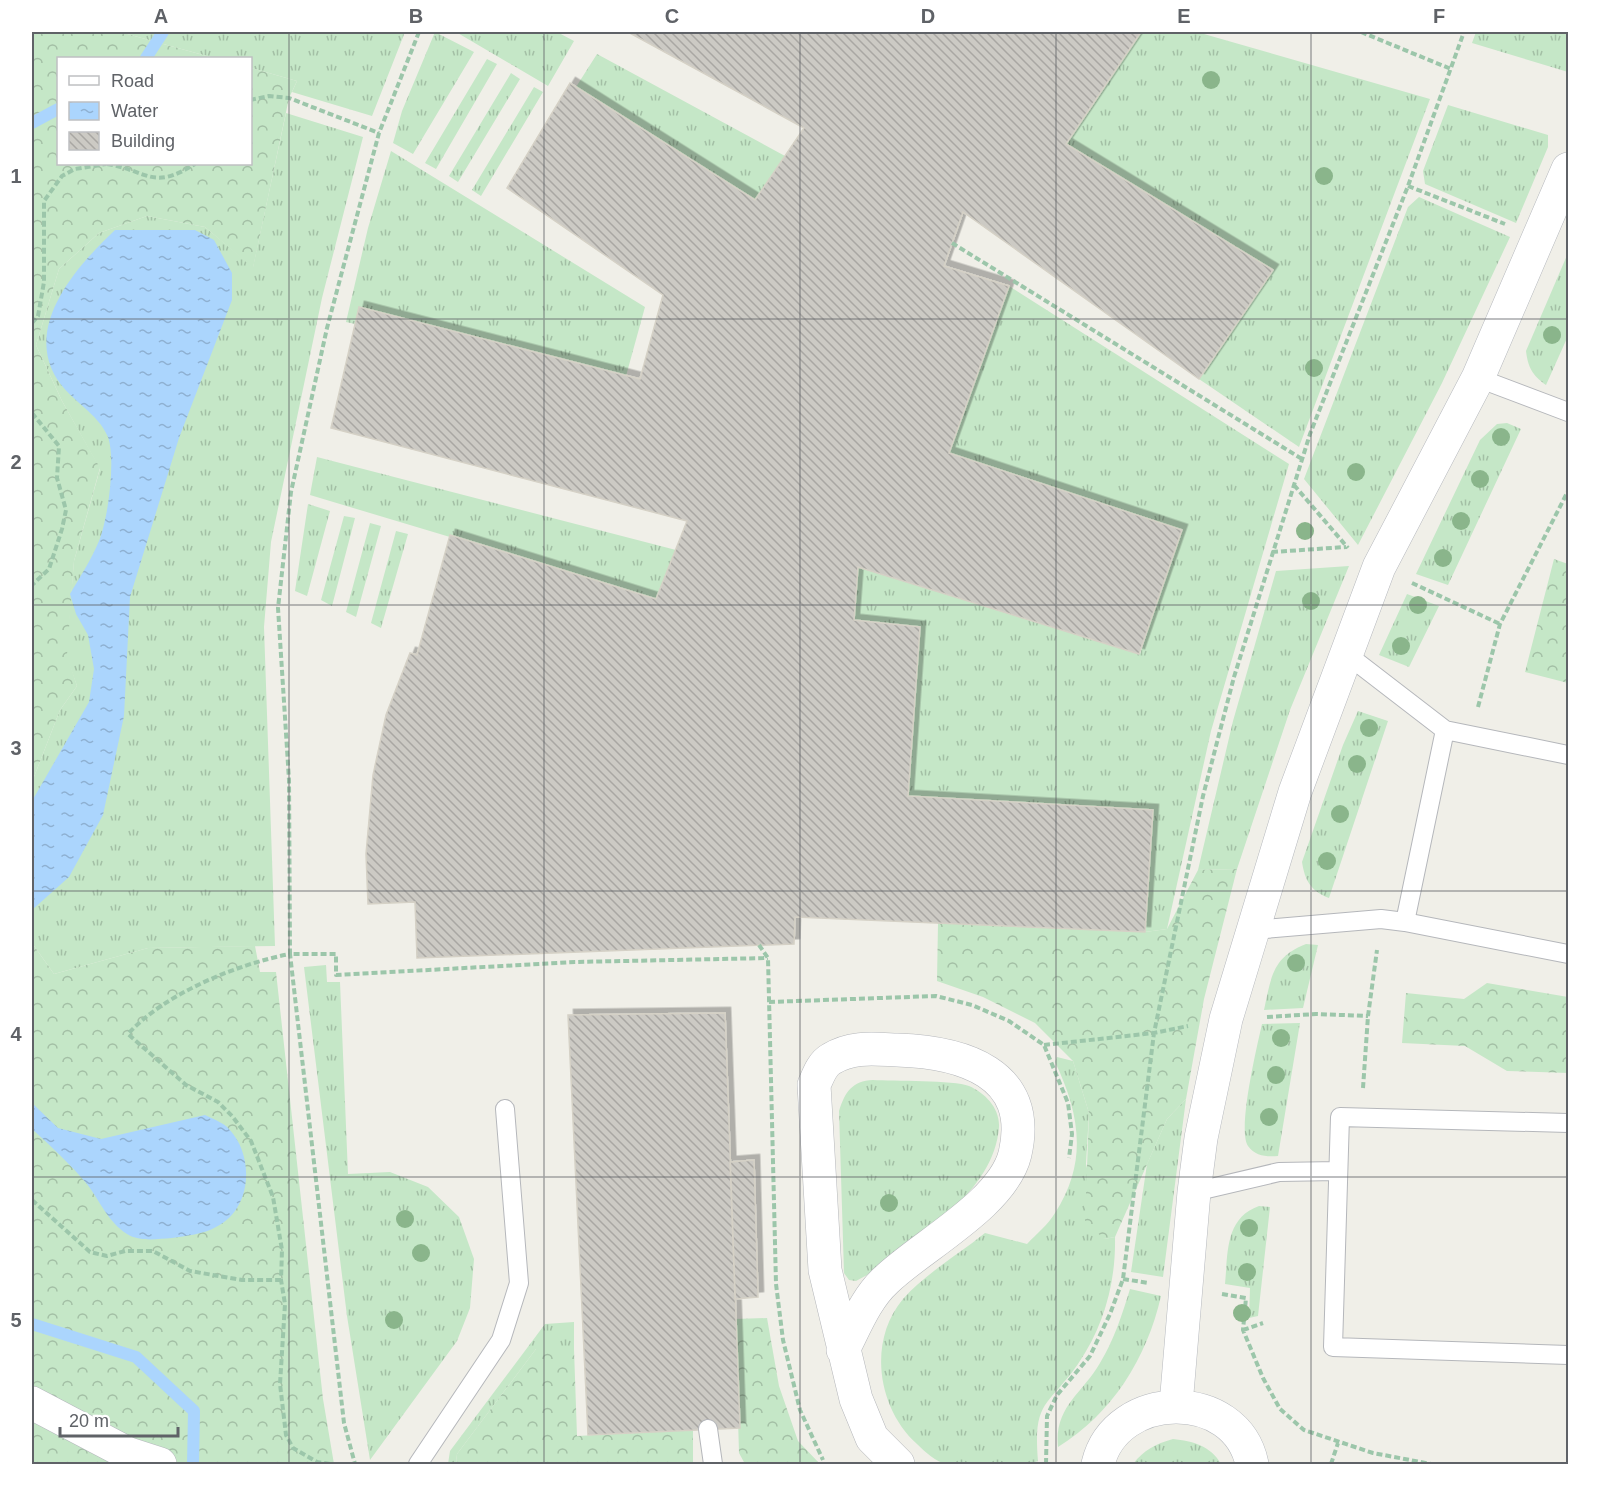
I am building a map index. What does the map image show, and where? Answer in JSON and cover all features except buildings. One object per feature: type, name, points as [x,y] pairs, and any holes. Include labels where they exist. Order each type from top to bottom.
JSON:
[{"type":"street","points":[[1176,1405],[1194,1192],[1201,1138],[1226,1019],[1295,792],[1379,567],[1478,378],[1569,169]]},
{"type":"street","points":[[843,1350],[862,1312],[884,1281],[948,1232],[991,1193],[1006,1174],[1015,1155],[1015,1111],[1008,1095],[999,1081],[969,1060],[928,1051],[857,1048],[829,1060],[814,1085],[825,1270],[843,1350],[856,1400],[872,1438],[898,1464]]},
{"type":"street","points":[[1098,1464],[1110,1439],[1128,1421],[1151,1409],[1176,1405],[1199,1408],[1221,1419],[1239,1436],[1252,1464]]},
{"type":"street","points":[[33,1406],[129,1454],[160,1464]]},
{"type":"lane","points":[[1478,378],[1569,412]]},
{"type":"lane","points":[[1345,653],[1445,729],[1569,755]]},
{"type":"lane","points":[[1405,922],[1445,729]]},
{"type":"lane","points":[[1253,930],[1381,919],[1569,954]]},
{"type":"lane","points":[[418,1464],[501,1340],[519,1283],[505,1109]]},
{"type":"lane","points":[[1569,1123],[1340,1117],[1333,1347],[1569,1355]]},
{"type":"lane","points":[[1194,1192],[1279,1172],[1337,1171]]},
{"type":"lane","points":[[708,1429],[713,1464]]},
{"type":"path","points":[[355,1464],[344,1423],[290,954],[289,780],[278,608],[291,492],[327,328],[380,132],[419,32]]},
{"type":"path","points":[[1361,32],[1451,69]]},
{"type":"path","points":[[1046,1464],[1047,1416],[1057,1395],[1090,1356],[1110,1314],[1123,1279],[1158,1010],[1203,796],[1272,552],[1302,459],[1408,186],[1464,32]]},
{"type":"path","points":[[252,100],[269,96],[289,98],[380,132]]},
{"type":"path","points":[[32,323],[38,316],[44,282],[44,201],[62,176],[75,169],[100,165]]},
{"type":"path","points":[[114,165],[123,166],[153,179],[171,177],[193,165]]},
{"type":"path","points":[[1408,186],[1538,237]]},
{"type":"path","points":[[952,243],[1302,459]]},
{"type":"path","points":[[32,413],[59,446],[57,478],[66,510],[57,550],[49,569],[32,585]]},
{"type":"path","points":[[1471,735],[1500,624],[1569,490]]},
{"type":"path","points":[[1272,552],[1346,547]]},
{"type":"path","points":[[1361,1117],[1368,1016],[1381,919]]},
{"type":"path","points":[[759,945],[768,958],[776,1284],[783,1340],[800,1410],[823,1460]]},
{"type":"path","points":[[330,1464],[317,1462],[292,1448],[286,1435],[280,1384],[285,1304],[281,1280],[282,1250],[273,1197],[251,1141],[218,1102],[186,1085],[128,1034],[140,1021],[198,986],[259,960],[290,954],[336,954],[336,975],[575,962],[768,958]]},
{"type":"path","points":[[32,1200],[90,1252],[106,1256],[125,1251],[153,1251],[190,1271],[242,1280],[281,1280]]},
{"type":"path","points":[[1246,1298],[1243,1330],[1263,1378],[1280,1409],[1304,1430],[1338,1443],[1431,1464]]},
{"type":"path","points":[[1243,1330],[1263,1323]]},
{"type":"path","points":[[1331,1464],[1338,1443]]},
{"type":"green space","points":[[32,32],[120,32],[210,57],[57,57],[57,165],[252,165],[252,68],[297,81],[289,98],[253,268],[205,227],[147,216],[99,233],[59,269],[36,345],[62,401],[100,468],[74,561],[67,655],[77,686],[60,710],[32,782]]},
{"type":"green space","points":[[120,32],[405,32],[372,116],[292,92],[297,81],[252,68],[252,57],[210,57]]},
{"type":"green space","points":[[435,32],[474,52],[413,154],[393,143],[402,111]]},
{"type":"green space","points":[[456,32],[557,32],[574,41],[548,86]]},
{"type":"green space","points":[[1141,32],[1197,32],[1430,99],[1299,447],[1199,379],[1273,270],[1066,144]]},
{"type":"green space","points":[[1476,32],[1568,32],[1568,72],[1472,43]]},
{"type":"green space","points":[[597,54],[785,156],[755,200],[576,87]]},
{"type":"green space","points":[[487,59],[497,64],[436,169],[425,163]]},
{"type":"green space","points":[[511,73],[520,79],[458,182],[449,176]]},
{"type":"green space","points":[[534,87],[543,92],[481,196],[472,190]]},
{"type":"green space","points":[[1448,105],[1548,135],[1548,147],[1516,223],[1425,184],[1423,171]]},
{"type":"green space","points":[[286,113],[363,137],[322,298],[271,542],[264,627],[275,946],[148,948],[54,974],[32,943],[32,782],[60,710],[77,686],[66,655],[74,561],[100,469],[62,401],[36,345],[59,269],[99,233],[147,216],[205,227],[253,267]]},
{"type":"green space","points":[[391,151],[645,307],[626,376],[360,307],[355,324],[346,322],[368,228]]},
{"type":"green space","points":[[1419,197],[1510,237],[1442,383],[1358,545],[1304,479],[1408,207]]},
{"type":"green space","points":[[1568,253],[1568,336],[1546,385],[1537,378],[1532,370],[1526,351]]},
{"type":"green space","points":[[1009,286],[1289,464],[1211,731],[1167,929],[1145,932],[1153,810],[908,796],[920,627],[854,620],[858,567],[1140,654],[1181,530],[949,453]]},
{"type":"green space","points":[[1507,423],[1521,429],[1448,585],[1416,574],[1480,440],[1497,424]]},
{"type":"green space","points":[[317,457],[676,550],[656,599],[310,495]]},
{"type":"green space","points":[[308,504],[330,511],[307,596],[295,591]]},
{"type":"green space","points":[[344,516],[355,518],[332,606],[321,600]]},
{"type":"green space","points":[[370,523],[381,526],[356,617],[346,612]]},
{"type":"green space","points":[[396,531],[408,534],[381,628],[371,623]]},
{"type":"green space","points":[[1554,559],[1568,564],[1568,683],[1525,672]]},
{"type":"green space","points":[[1349,566],[1290,710],[1237,869],[1198,870],[1233,721],[1276,571]]},
{"type":"green space","points":[[1407,594],[1439,606],[1409,667],[1379,655]]},
{"type":"green space","points":[[1358,711],[1388,721],[1329,898],[1313,889],[1305,875],[1302,862],[1343,745]]},
{"type":"green space","points":[[1237,869],[1204,999],[1186,1099],[1167,1119],[1115,1237],[1104,1239],[1085,1221],[1089,1113],[1073,1061],[1035,1023],[983,997],[937,981],[938,923],[1145,932],[1167,929],[1198,870]]},
{"type":"green space","points":[[32,943],[54,974],[148,948],[255,946],[260,972],[276,972],[323,1399],[334,1464],[32,1464]]},
{"type":"green space","points":[[1306,944],[1318,945],[1303,1008],[1264,1010],[1271,978],[1280,962],[1286,955]]},
{"type":"green space","points":[[326,965],[327,982],[340,982],[348,1174],[390,1172],[428,1187],[459,1217],[474,1259],[470,1308],[457,1341],[370,1460],[347,1316],[304,967]]},
{"type":"green space","points":[[1487,983],[1568,997],[1568,1073],[1507,1071],[1465,1046],[1402,1043],[1406,993],[1464,999]]},
{"type":"green space","points":[[1300,1023],[1278,1156],[1261,1155],[1248,1146],[1245,1137],[1245,1123],[1249,1087],[1262,1024]]},
{"type":"green space","points":[[1057,1057],[1073,1061],[1089,1113],[1086,1164],[1104,1239],[1115,1237],[1111,1287],[1107,1303],[1087,1349],[1078,1364],[1044,1406],[1040,1415],[1037,1441],[1038,1461],[1030,1464],[976,1466],[943,1463],[917,1444],[893,1413],[882,1374],[881,1355],[885,1335],[892,1316],[903,1299],[932,1273],[985,1233],[1027,1244],[1055,1213],[1066,1194],[1072,1175],[1077,1138],[1070,1100],[1055,1062]]},
{"type":"green space","points":[[873,1080],[937,1082],[969,1086],[990,1102],[997,1114],[999,1127],[994,1151],[983,1173],[968,1193],[929,1229],[856,1281],[849,1280],[844,1273],[839,1111],[850,1089],[860,1083]]},
{"type":"green space","points":[[1186,1099],[1163,1277],[1131,1272],[1147,1164],[1167,1119]]},
{"type":"green space","points":[[1259,1206],[1270,1207],[1258,1316],[1249,1318],[1250,1288],[1225,1284],[1227,1260],[1234,1228],[1240,1219]]},
{"type":"green space","points":[[1130,1289],[1161,1296],[1147,1341],[1111,1401],[1077,1434],[1058,1447],[1060,1421],[1105,1354]]},
{"type":"green space","points":[[767,1318],[779,1386],[798,1441],[820,1464],[745,1464],[739,1453],[735,1319]]},
{"type":"green space","points":[[574,1322],[574,1349],[536,1349],[457,1454],[456,1464],[448,1464],[450,1451],[545,1324]]},
{"type":"green space","points":[[536,1349],[574,1349],[577,1436],[693,1430],[693,1464],[456,1464],[457,1454]]},
{"type":"green space","points":[[1173,1439],[1188,1441],[1207,1449],[1221,1464],[1133,1464],[1150,1448]]},
{"type":"water","points":[[115,230],[195,230],[214,240],[232,273],[232,300],[179,438],[130,597],[124,716],[103,815],[69,877],[32,910],[32,801],[89,702],[94,669],[88,635],[76,614],[70,594],[99,541],[108,504],[111,474],[108,437],[98,421],[69,394],[57,379],[48,359],[47,338],[51,317],[59,297],[86,260]]},
{"type":"water","points":[[32,1103],[58,1128],[101,1139],[205,1115],[224,1125],[237,1140],[246,1167],[243,1196],[228,1219],[211,1229],[172,1238],[132,1237],[120,1229],[81,1177],[32,1129]]},
{"type":"waterway","points":[[147,57],[163,32]]},
{"type":"waterway","points":[[32,123],[57,110]]},
{"type":"waterway","points":[[32,1324],[136,1357],[194,1411],[193,1464]]}]
